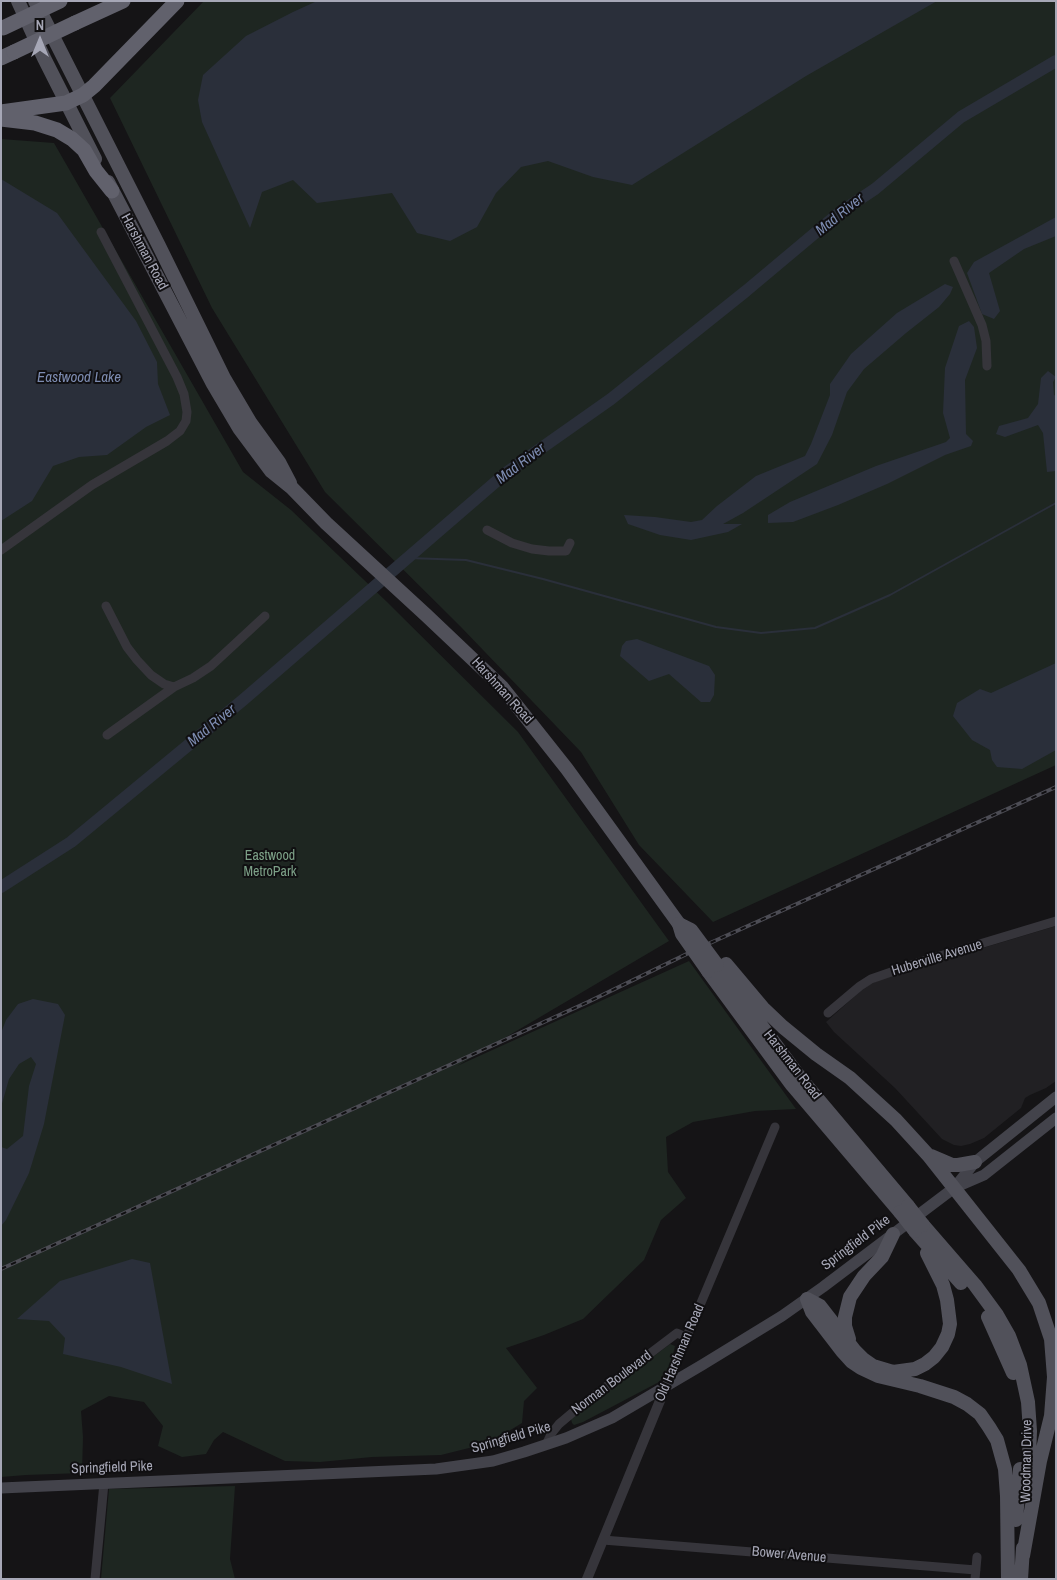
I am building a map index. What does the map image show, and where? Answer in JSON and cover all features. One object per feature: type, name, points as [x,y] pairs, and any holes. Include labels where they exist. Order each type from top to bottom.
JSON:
[{"type":"highway","points":[[2,29],[60,1]]},
{"type":"highway","points":[[8,55],[122,1]]},
{"type":"highway","points":[[1,112],[66,104],[83,95],[177,1]]},
{"type":"highway","points":[[1,119],[35,123],[57,130],[84,150],[96,171],[112,192]]},
{"type":"main road","name":"Harshman Road","points":[[18,1],[66,104],[213,384],[239,428],[271,471],[292,488],[326,523],[502,687],[613,831],[679,924],[682,934],[717,967],[792,1085],[904,1209],[920,1231]]},
{"type":"main road","name":"Harshman Road","points":[[35,1],[160,246],[224,378],[250,422],[278,462],[292,488]]},
{"type":"main road","points":[[664,903],[693,924],[717,967],[816,1054],[856,1084],[896,1120],[928,1155],[1019,1270],[1039,1303],[1051,1339],[1054,1377],[1051,1416],[1040,1461],[1023,1556]]},
{"type":"main road","name":"Springfield Pike","points":[[1,1488],[436,1470],[493,1461],[546,1445],[612,1418],[760,1330],[807,1299],[954,1188],[975,1162],[1056,1097]]},
{"type":"main road","name":"Springfield Pike","points":[[954,1188],[984,1175],[1056,1118]]},
{"type":"main road","points":[[928,1155],[952,1165],[975,1162]]},
{"type":"main road","points":[[807,1299],[820,1306],[855,1351],[873,1366],[893,1372],[914,1369],[925,1364],[942,1347],[950,1324],[943,1286],[920,1231]]},
{"type":"main road","name":"Woodman Drive","points":[[920,1231],[975,1285],[997,1315],[1009,1336],[1020,1365],[1028,1402],[1030,1431],[1030,1461],[1022,1579]]},
{"type":"main road","name":"Woodman Drive","points":[[920,1231],[985,1311],[1014,1378],[1020,1411],[1021,1445],[1012,1579]]},
{"type":"main road","points":[[855,1351],[850,1343],[845,1326],[846,1306],[854,1289],[882,1257],[894,1234]]},
{"type":"main road","points":[[807,1299],[812,1312],[842,1351],[860,1368],[878,1376],[926,1387],[954,1397],[980,1414],[997,1440],[1005,1470],[1008,1496],[1008,1579]]},
{"type":"street","points":[[1,550],[92,484],[166,441],[180,431],[186,421],[187,412],[184,394],[177,377],[101,232]]},
{"type":"street","points":[[954,261],[982,325],[986,341],[987,366]]},
{"type":"street","points":[[487,530],[512,543],[532,549],[566,551],[570,543]]},
{"type":"street","points":[[106,606],[127,647],[137,660],[151,675],[164,684],[174,687]]},
{"type":"street","points":[[107,735],[174,687],[193,678],[211,666],[265,616]]},
{"type":"street","name":"Huberville Avenue","points":[[828,1012],[860,986],[880,975],[1056,922]]},
{"type":"street","name":"Old Harshman Road","points":[[587,1579],[686,1337],[775,1127]]},
{"type":"street","name":"Norman Boulevard","points":[[546,1445],[559,1424],[578,1408],[677,1333],[686,1337]]},
{"type":"street","points":[[95,1579],[104,1483]]},
{"type":"street","name":"Bower Avenue","points":[[603,1540],[975,1574]]},
{"type":"street","points":[[975,1574],[977,1557]]},
{"type":"shaded area","points":[[1056,926],[1056,1081],[1025,1098],[1021,1108],[984,1138],[970,1144],[954,1145],[942,1139],[895,1088],[834,1032],[826,1022],[865,987],[883,978]]},
{"type":"green space","points":[[204,1],[1056,1],[1056,765],[713,922],[639,845],[581,752],[460,626],[325,492],[212,308],[110,98]]},
{"type":"green space","name":"Eastwood MetroPark","points":[[1,139],[54,143],[243,472],[291,510],[518,732],[669,941],[457,1066],[689,961],[796,1109],[755,1111],[693,1122],[666,1137],[668,1172],[686,1198],[661,1220],[644,1260],[583,1319],[506,1348],[537,1388],[524,1401],[522,1423],[489,1443],[441,1455],[372,1457],[320,1462],[285,1461],[223,1432],[214,1440],[206,1454],[182,1457],[158,1446],[163,1426],[144,1402],[109,1396],[81,1411],[83,1437],[82,1473],[1,1477]]},
{"type":"green space","points":[[670,1344],[675,1346],[670,1366],[666,1375],[659,1382],[583,1422],[574,1425],[572,1423],[571,1419]]},
{"type":"green space","points":[[235,1486],[230,1559],[235,1579],[101,1579],[109,1489]]},
{"type":"water","points":[[317,1],[937,1],[806,76],[632,185],[593,177],[548,161],[521,167],[496,193],[477,227],[450,241],[417,233],[392,193],[317,203],[293,180],[262,192],[250,228],[202,122],[198,100],[203,75],[246,36]]},
{"type":"water","name":"Eastwood Lake","points":[[1,179],[57,213],[136,321],[157,362],[158,384],[170,415],[146,427],[107,455],[79,457],[53,466],[32,501],[1,521]]},
{"type":"water","points":[[1056,217],[1056,236],[1024,249],[989,273],[1000,311],[994,319],[982,314],[967,273],[974,262]]},
{"type":"water","points":[[945,284],[953,287],[950,294],[939,307],[864,369],[847,392],[832,435],[817,464],[723,524],[742,524],[728,532],[691,540],[660,535],[628,524],[624,515],[691,522],[702,520],[756,476],[805,456],[830,395],[830,384],[851,354],[897,313]]},
{"type":"water","points":[[969,321],[974,327],[977,348],[965,380],[966,434],[973,441],[971,446],[945,455],[887,484],[838,505],[793,522],[768,523],[768,515],[790,502],[876,466],[946,442],[950,438],[943,413],[945,368],[959,326]]},
{"type":"water","points":[[1048,371],[1056,377],[1053,382],[1054,395],[1056,396],[1056,471],[1047,472],[1043,433],[1038,425],[1005,437],[996,434],[999,426],[1028,418],[1038,404],[1041,378]]},
{"type":"water","points":[[637,639],[709,666],[715,675],[714,695],[710,702],[701,702],[669,674],[649,681],[620,656],[622,646],[626,641]]},
{"type":"water","points":[[1056,663],[1056,750],[1022,769],[997,767],[992,760],[990,750],[972,740],[953,716],[957,703],[980,689],[991,693]]},
{"type":"water","points":[[33,999],[58,1004],[65,1015],[44,1124],[29,1173],[6,1220],[1,1226],[1,1147],[7,1149],[23,1136],[29,1086],[36,1064],[31,1057],[19,1064],[9,1079],[1,1107],[1,1033],[6,1020],[18,1004]]},
{"type":"water","points":[[132,1259],[150,1263],[172,1384],[121,1367],[63,1354],[65,1338],[49,1321],[17,1319],[60,1281]]},
{"type":"waterway","name":"Mad River","points":[[1,887],[71,842],[243,700],[506,473],[611,399],[746,291],[839,213],[875,189],[961,117],[1056,61]]},
{"type":"waterway","points":[[408,558],[466,560],[543,579],[716,627],[761,633],[815,628],[890,595],[1056,503]]},
{"type":"railway","points":[[1,1269],[588,1002],[699,948],[1056,787]]}]
